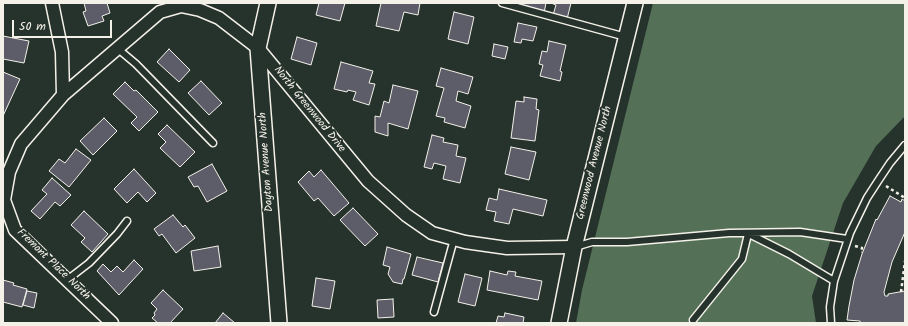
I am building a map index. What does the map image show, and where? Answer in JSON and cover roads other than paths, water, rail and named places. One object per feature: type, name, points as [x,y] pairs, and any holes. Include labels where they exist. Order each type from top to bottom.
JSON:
[{"type":"street","points":[[52,3],[62,52],[62,95]]},
{"type":"street","name":"Dayton Avenue North","points":[[268,3],[258,48],[279,323]]},
{"type":"street","name":"Greenwood Avenue North","points":[[559,323],[574,247],[635,3]]},
{"type":"street","name":"North Greenwood Drive","points":[[62,95],[160,12],[181,6],[200,10],[219,18],[258,48],[368,181],[406,215],[432,233],[454,239],[507,248],[574,247]]},
{"type":"street","name":"Fremont Place North","points":[[62,95],[21,144],[9,172],[4,200],[15,230],[112,323]]},
{"type":"lane","points":[[502,3],[626,37]]},
{"type":"lane","points":[[117,48],[136,64],[212,143]]},
{"type":"lane","points":[[831,323],[830,307],[834,281],[848,239],[871,192],[890,163],[905,145]]},
{"type":"lane","points":[[67,280],[89,263],[117,234],[127,221]]},
{"type":"lane","points":[[574,247],[592,242],[627,242],[699,235],[800,232],[848,239]]},
{"type":"lane","points":[[748,234],[789,254],[834,281]]},
{"type":"lane","points":[[693,320],[742,258],[748,234]]},
{"type":"lane","points":[[434,312],[454,239]]}]
